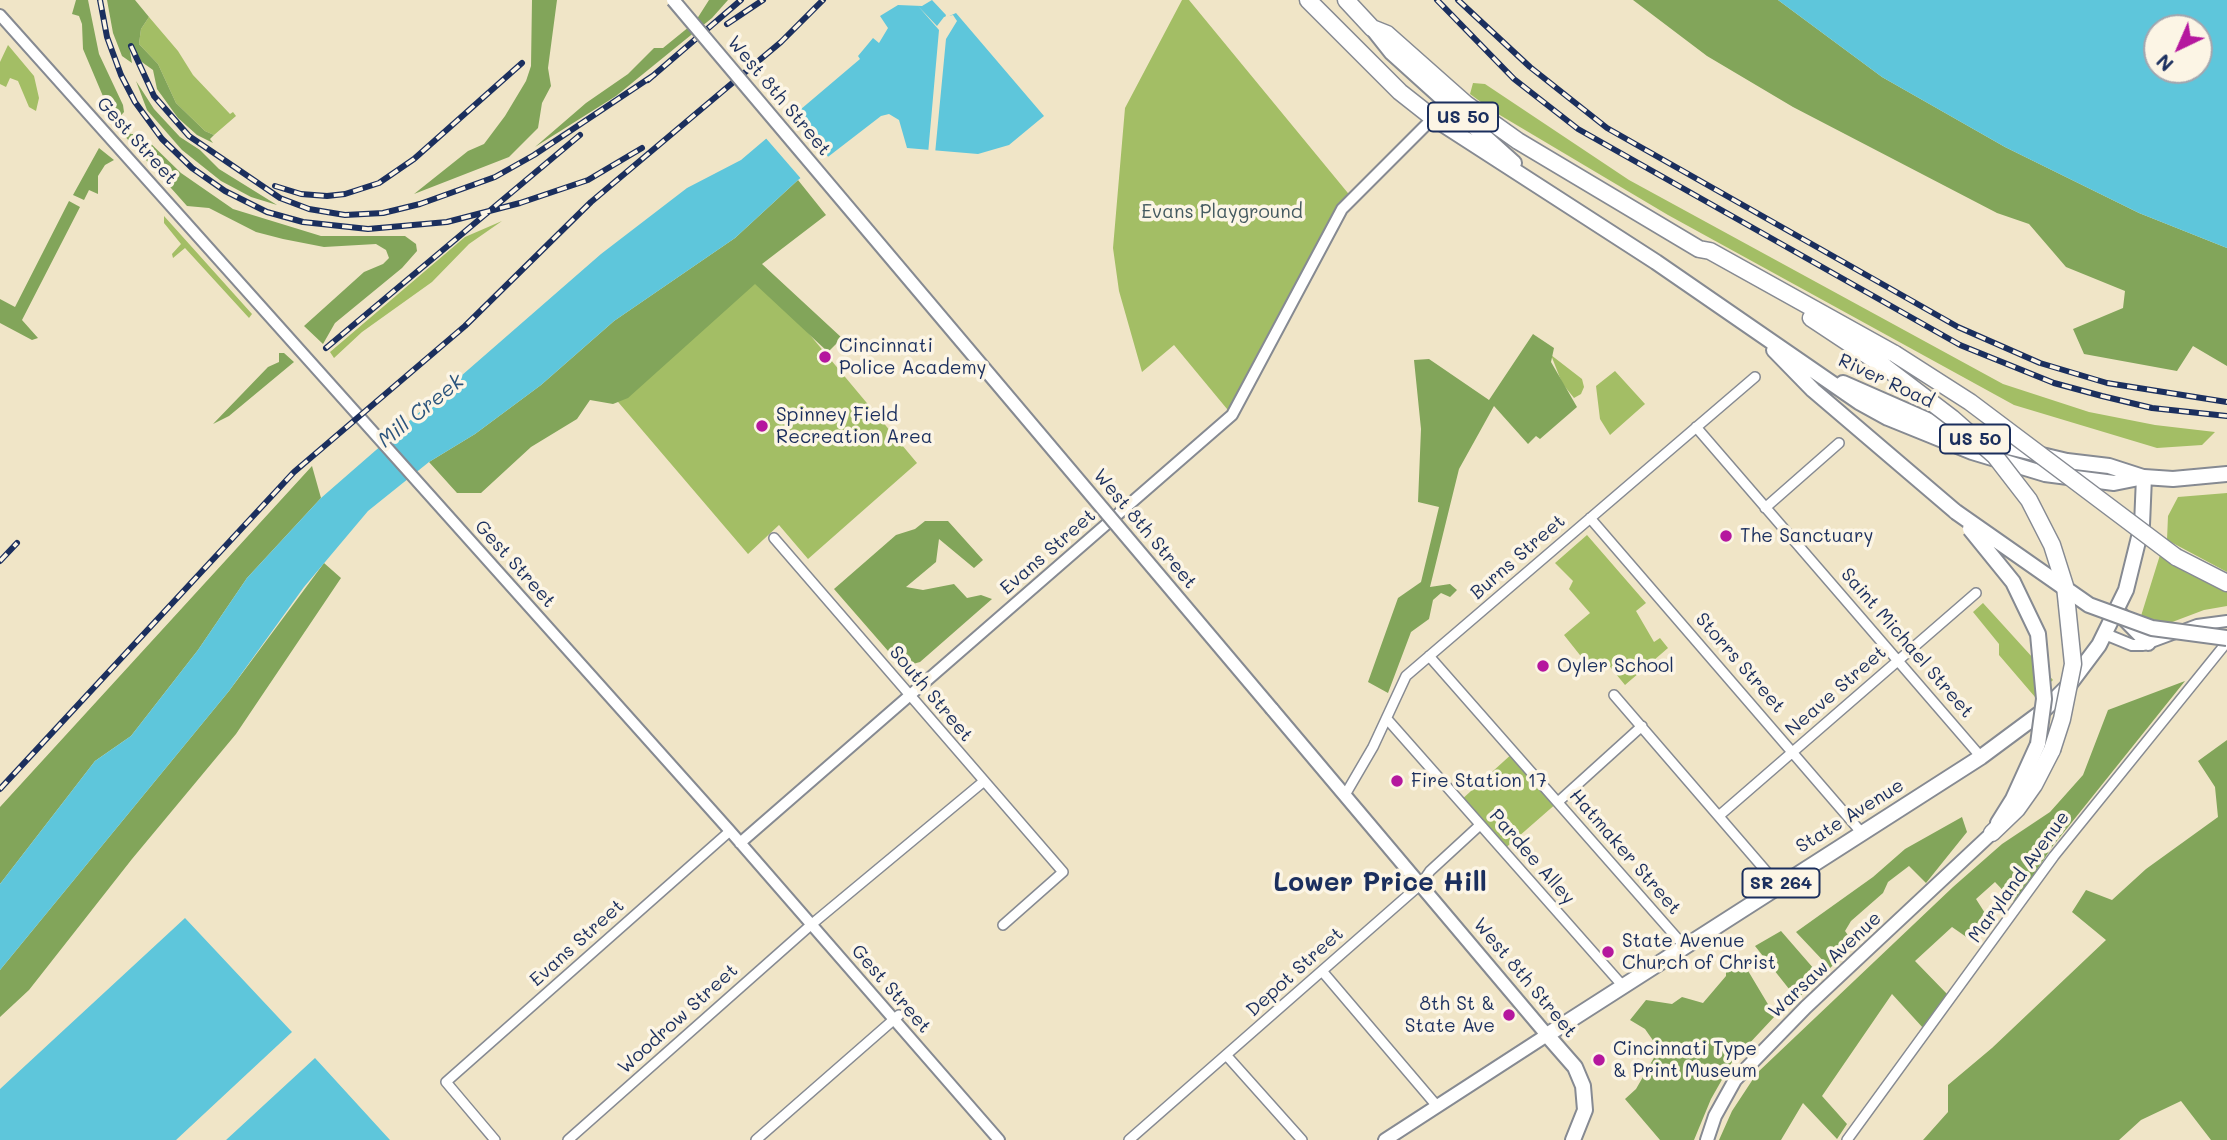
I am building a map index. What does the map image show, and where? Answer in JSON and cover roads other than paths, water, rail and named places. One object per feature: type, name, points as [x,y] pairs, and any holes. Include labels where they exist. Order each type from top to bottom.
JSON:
[{"type":"highway","name":"US 50","points":[[1308,0],[1376,68],[1433,118]]},
{"type":"highway","points":[[1346,0],[1394,48],[1499,129],[1806,315],[1969,402],[2176,557],[2227,583]]},
{"type":"highway","points":[[1890,360],[1995,456],[2029,500],[2052,544],[2065,586],[2073,638],[2068,695],[2022,801],[1992,833]]},
{"type":"main road","name":"West 8th Street","points":[[673,0],[1575,1067],[1583,1086],[1585,1110],[1573,1140]]},
{"type":"main road","name":"River Road","points":[[1394,48],[1535,183]]},
{"type":"main road","name":"River Road","points":[[1433,118],[1535,183],[1871,410],[1972,452],[2045,474],[2113,483],[2144,477],[2173,479],[2227,474]]},
{"type":"main road","points":[[1751,327],[1858,429],[1956,512],[2064,591],[2089,605],[2152,628],[2227,640]]},
{"type":"main road","name":"State Avenue","points":[[1385,1140],[1622,985],[1981,757],[2043,711],[2069,685],[2105,634],[2117,610],[2137,556],[2144,477]]},
{"type":"main road","points":[[1956,512],[2013,582],[2038,634],[2045,747]]},
{"type":"main road","points":[[2117,610],[2148,643]]},
{"type":"main road","name":"Warsaw Avenue","points":[[1707,1140],[1725,1096],[1741,1074],[1806,1007],[1992,833]]},
{"type":"street","name":"Gest Street","points":[[0,15],[897,1017],[999,1140]]},
{"type":"street","name":"Evans Street","points":[[740,843],[1232,415],[1342,209],[1433,118]]},
{"type":"street","name":"Burns Street","points":[[1345,795],[1387,719],[1406,676],[1755,377]]},
{"type":"street","name":"Saint Michael Street","points":[[1696,427],[1981,757]]},
{"type":"street","points":[[1765,508],[1839,443]]},
{"type":"street","name":"Storrs Street","points":[[1591,519],[1795,751],[1861,832]]},
{"type":"street","name":"South Street","points":[[774,538],[1063,872],[1003,925]]},
{"type":"street","name":"Neave Street","points":[[1720,816],[1976,593]]},
{"type":"street","points":[[2105,634],[2132,645],[2148,643],[2197,625],[2227,621]]},
{"type":"street","name":"Maryland Avenue","points":[[1847,1140],[2054,856],[2227,640]]},
{"type":"street","name":"Hatmaker Street","points":[[1429,656],[1684,946]]},
{"type":"street","points":[[1614,695],[1778,885]]},
{"type":"street","name":"Pardee Alley","points":[[1387,719],[1622,985]]},
{"type":"street","points":[[1558,802],[1642,726]]},
{"type":"street","name":"Woodrow Street","points":[[568,1140],[812,924],[983,782]]},
{"type":"street","name":"Depot Street","points":[[1129,1140],[1421,884],[1430,871],[1480,825]]},
{"type":"street","name":"Evans Street","points":[[495,1140],[446,1082],[730,831]]},
{"type":"street","points":[[1322,971],[1437,1106]]},
{"type":"street","points":[[756,1140],[897,1017]]},
{"type":"street","points":[[1227,1056],[1302,1140]]},
{"type":"water","name":"Mill Creek","points":[[932,0],[946,15],[945,18],[956,13],[1044,116],[1009,145],[978,154],[907,148],[899,120],[889,114],[881,116],[798,180],[735,238],[614,321],[541,385],[475,434],[429,462],[368,511],[304,587],[229,691],[0,970],[0,884],[95,761],[131,736],[198,650],[247,578],[321,498],[601,254],[687,188],[741,160],[860,59],[858,56],[873,38],[879,43],[888,28],[880,16],[898,5],[922,6]]},
{"type":"water","points":[[1778,0],[2227,0],[2227,248],[2139,213],[2005,147],[1882,77]]},
{"type":"water","points":[[185,918],[292,1032],[176,1140],[0,1140],[0,1089]]},
{"type":"water","points":[[315,1058],[390,1140],[226,1140]]},
{"type":"railway","points":[[100,0],[107,37],[121,75],[135,102],[162,139],[192,168],[225,191],[267,212],[303,222],[368,229],[447,222],[520,203],[588,180],[642,148]]},
{"type":"railway","points":[[648,80],[741,0]]},
{"type":"railway","points":[[727,24],[763,0]]},
{"type":"railway","points":[[0,789],[294,472],[465,326],[591,202],[781,42],[823,0]]},
{"type":"railway","points":[[1437,0],[1514,79],[1578,129],[1960,345],[2054,383],[2102,396],[2152,408],[2227,416]]},
{"type":"railway","points":[[1458,0],[1530,67],[1607,128],[1958,327],[2040,363],[2107,383],[2227,402]]},
{"type":"railway","points":[[131,46],[154,96],[189,136],[280,198],[309,209],[345,215],[383,213],[420,204],[495,177],[534,155],[654,75]]},
{"type":"railway","points":[[275,186],[301,194],[327,196],[345,194],[379,183],[414,159],[522,63]]},
{"type":"railway","points":[[326,348],[580,135]]},
{"type":"railway","points":[[0,561],[17,543]]},
{"type":"place","name":"Cincinnati Police Academy","points":[[825,357]]},
{"type":"place","name":"Spinney Field Recreation Area","points":[[762,426]]},
{"type":"place","name":"The Sanctuary","points":[[1726,536]]},
{"type":"place","name":"Oyler School","points":[[1543,666]]},
{"type":"place","name":"Fire Station 17","points":[[1397,781]]},
{"type":"place","name":"State Avenue Church of Christ","points":[[1608,952]]},
{"type":"place","name":"8th St & State Ave","points":[[1509,1015]]},
{"type":"place","name":"Cincinnati Type & Print Museum","points":[[1599,1060]]},
{"type":"district","name":"Lower Price Hill","points":[[1380,883]]},
{"type":"park label","name":"Evans Playground","points":[[1222,212]]}]
